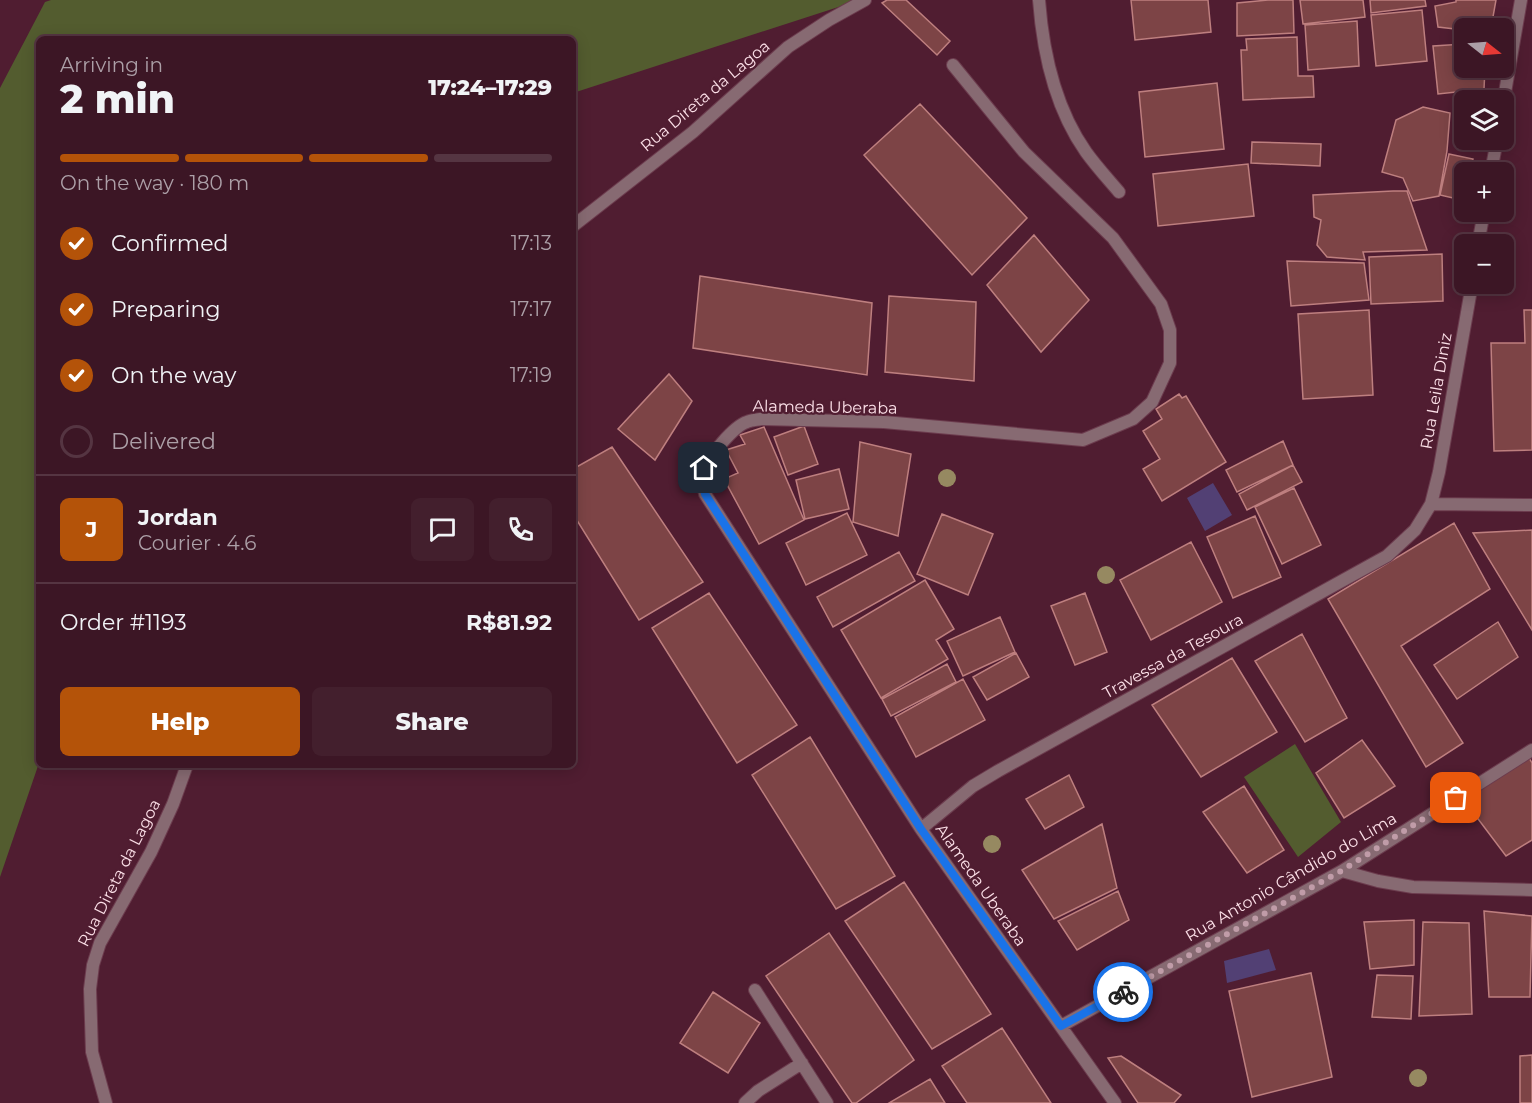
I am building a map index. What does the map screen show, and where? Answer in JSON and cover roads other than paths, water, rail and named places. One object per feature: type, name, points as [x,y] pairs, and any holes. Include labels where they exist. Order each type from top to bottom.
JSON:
[{"type":"street","name":"Rua Direta da Lagoa","points":[[576,224],[693,132],[788,47],[864,0]]},
{"type":"street","points":[[1039,0],[1050,75],[1067,119],[1087,153],[1119,192]]},
{"type":"street","points":[[1505,90],[1521,0]]},
{"type":"street","name":"Alameda Uberaba","points":[[953,65],[1024,152],[1113,238],[1161,304],[1170,330],[1170,363],[1152,402],[1133,419],[1083,440],[884,422],[761,419],[746,422],[732,432],[704,468],[702,480],[705,494],[921,829],[1115,1103]]},
{"type":"street","name":"Rua Leila Diniz","points":[[1431,504],[1470,294]]},
{"type":"street","points":[[1431,504],[1532,505]]},
{"type":"street","name":"Travessa da Tesoura","points":[[921,829],[973,786],[998,771],[1387,556],[1415,530],[1431,504]]},
{"type":"street","name":"Rua Antonio Cândido do Lima","points":[[1061,1026],[1341,871],[1532,750]]},
{"type":"street","name":"Rua Direta da Lagoa","points":[[106,1103],[92,1052],[90,989],[93,965],[100,943],[151,852],[186,768]]},
{"type":"street","points":[[1341,871],[1413,887],[1532,890]]},
{"type":"street","points":[[755,990],[827,1103]]},
{"type":"street","points":[[745,1103],[758,1091],[802,1063]]}]
